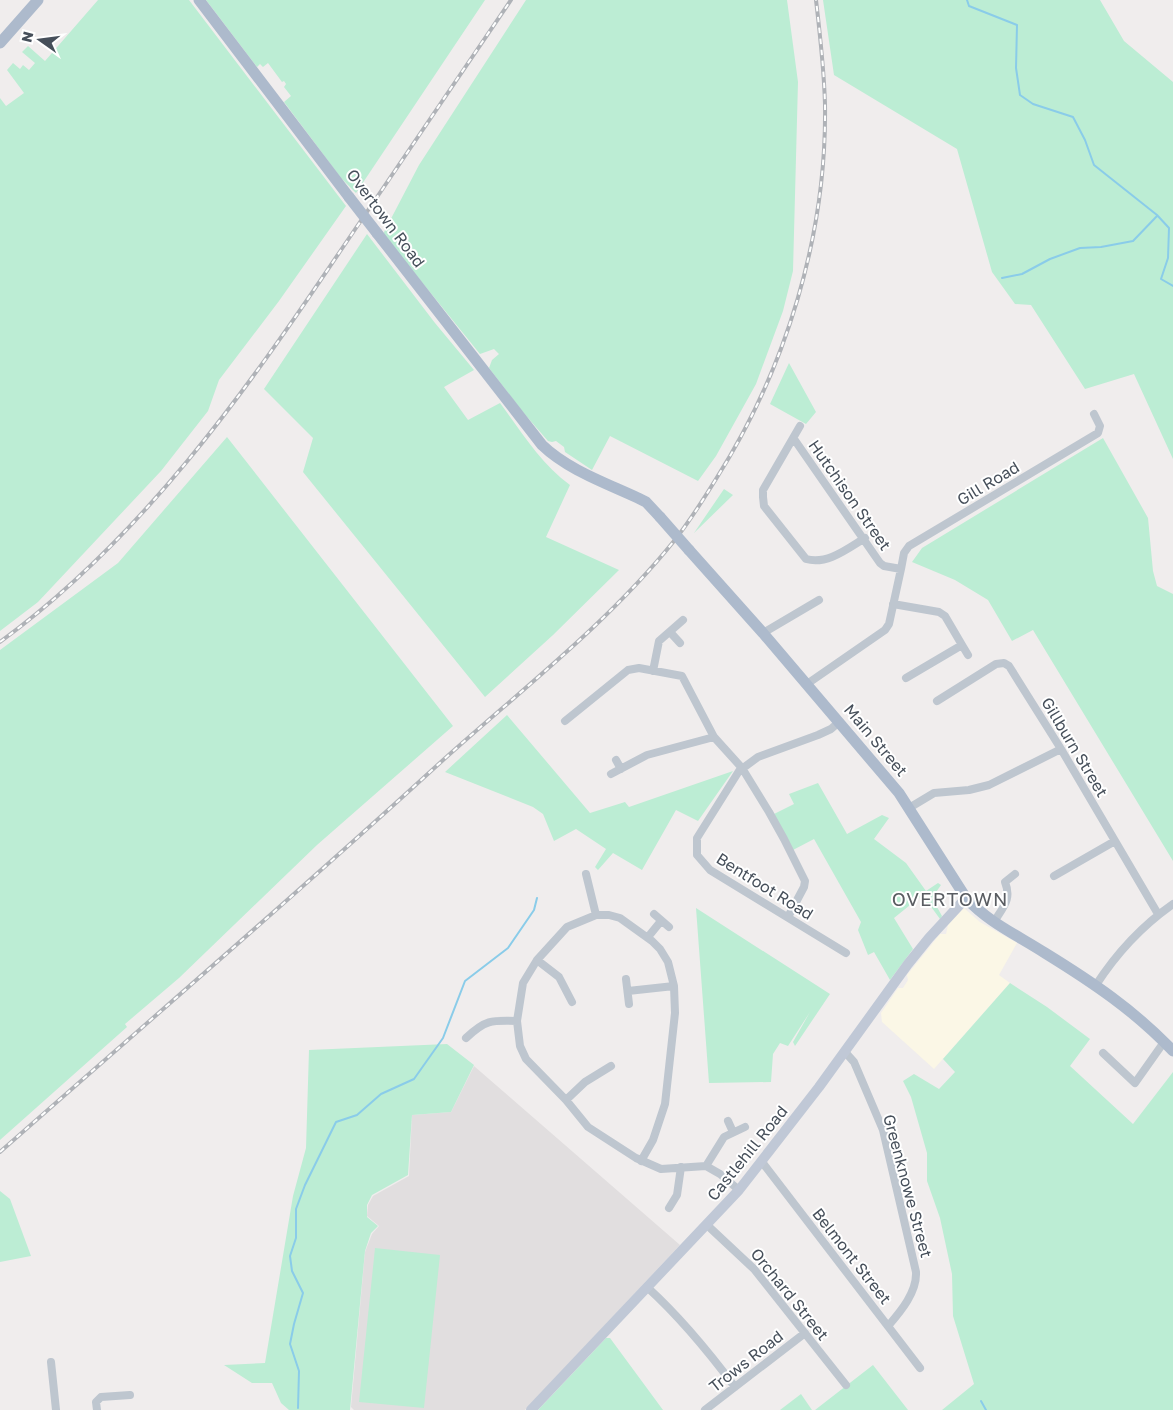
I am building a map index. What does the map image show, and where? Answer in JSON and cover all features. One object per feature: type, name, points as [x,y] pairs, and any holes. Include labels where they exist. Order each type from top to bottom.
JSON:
[{"type":"main road","points":[[0,43],[38,0]]},
{"type":"main road","name":"Overtown Road","points":[[199,0],[475,361],[550,453]]},
{"type":"main road","name":"Main Street","points":[[550,453],[577,469],[646,502],[763,633],[898,793],[966,898],[978,911],[1096,985],[1133,1012],[1173,1051]]},
{"type":"main road","name":"Castlehill Road","points":[[531,1410],[739,1190],[845,1052],[908,964],[966,898]]},
{"type":"street","name":"Gill Road","points":[[901,568],[904,553],[909,546],[1098,433],[1100,426],[1094,414]]},
{"type":"street","points":[[800,426],[763,490],[764,506],[806,559],[814,562],[831,558],[865,538]]},
{"type":"street","name":"Hutchison Street","points":[[794,439],[865,538],[880,563],[884,566],[901,568]]},
{"type":"street","points":[[807,684],[886,630],[890,624],[901,568]]},
{"type":"street","points":[[763,633],[819,600]]},
{"type":"street","points":[[894,604],[939,612],[945,616],[968,655]]},
{"type":"street","points":[[653,671],[660,641],[683,620]]},
{"type":"street","points":[[670,632],[680,642]]},
{"type":"street","points":[[906,678],[962,645]]},
{"type":"street","name":"Gillburn Street","points":[[937,701],[996,664],[1004,663],[1009,666],[1061,749],[1158,914]]},
{"type":"street","points":[[565,721],[628,670],[639,668],[682,676],[714,737],[742,768],[784,839],[804,881],[804,887],[788,917]]},
{"type":"street","name":"Bentfoot Road","points":[[839,722],[818,735],[758,757],[742,768],[697,838],[697,855],[710,870],[846,953]]},
{"type":"street","points":[[611,774],[646,755],[714,737]]},
{"type":"street","points":[[909,808],[934,793],[969,790],[990,785],[1061,749]]},
{"type":"street","points":[[616,760],[621,768]]},
{"type":"street","points":[[1054,876],[1115,841]]},
{"type":"street","points":[[586,874],[596,915]]},
{"type":"street","points":[[994,922],[1008,899],[1005,882],[1015,874]]},
{"type":"street","points":[[1096,985],[1109,966],[1158,914],[1173,904]]},
{"type":"street","points":[[654,914],[669,927]]},
{"type":"street","points":[[641,1161],[654,1140],[665,1104],[675,1013],[674,986],[668,962],[648,937],[620,918],[610,915],[596,915],[567,927],[537,960],[523,983],[517,1022],[520,1046],[526,1060],[566,1100],[588,1127],[641,1161],[660,1169],[706,1166],[720,1174],[739,1190]]},
{"type":"street","points":[[648,937],[661,921]]},
{"type":"street","points":[[537,960],[559,977],[572,1002]]},
{"type":"street","points":[[626,979],[629,1004]]},
{"type":"street","points":[[628,991],[674,986]]},
{"type":"street","points":[[466,1038],[478,1024],[494,1020],[517,1022]]},
{"type":"street","points":[[1104,1053],[1135,1083],[1164,1042]]},
{"type":"street","name":"Greenknowe Street","points":[[845,1052],[854,1062],[883,1130],[916,1272],[916,1279],[903,1310],[889,1325]]},
{"type":"street","points":[[566,1100],[585,1082],[611,1066]]},
{"type":"street","points":[[728,1121],[733,1132]]},
{"type":"street","points":[[706,1166],[718,1144],[724,1138],[746,1127]]},
{"type":"street","name":"Belmont Street","points":[[762,1162],[889,1325],[920,1368]]},
{"type":"street","points":[[668,1208],[677,1195],[681,1167]]},
{"type":"street","name":"Orchard Street","points":[[707,1225],[754,1269],[846,1385]]},
{"type":"street","points":[[648,1288],[701,1342],[735,1387]]},
{"type":"street","name":"Trows Road","points":[[705,1410],[804,1333]]},
{"type":"street","points":[[51,1362],[56,1410]]},
{"type":"street","points":[[97,1410],[96,1402],[101,1397],[130,1395]]},
{"type":"shaded area","points":[[964,908],[980,922],[1017,943],[999,975],[1010,983],[934,1069],[882,1022],[881,1013],[898,988],[903,988],[908,980],[907,975],[940,934],[946,934],[948,925]]},
{"type":"shaded area","points":[[474,1066],[680,1245],[525,1410],[354,1410],[351,1407],[365,1252],[372,1234],[379,1226],[367,1216],[368,1205],[373,1196],[409,1176],[412,1115],[451,1112]]},
{"type":"green space","points":[[98,0],[189,0],[346,206],[279,301],[219,380],[208,411],[161,471],[38,602],[0,631],[0,98],[6,106],[24,93],[7,70],[13,63],[20,69],[23,65],[29,70],[35,63],[22,52],[28,46],[45,61]]},
{"type":"green space","points":[[206,0],[485,0],[356,193],[341,178],[284,102],[291,96],[284,87],[286,84],[284,81],[282,82],[268,63],[263,67],[260,64],[257,67]]},
{"type":"green space","points":[[526,0],[787,0],[798,82],[793,271],[783,311],[756,384],[716,456],[698,481],[610,436],[592,470],[565,452],[564,447],[556,441],[548,441],[489,368],[492,360],[499,354],[494,349],[480,354],[383,234],[419,165]]},
{"type":"green space","points":[[823,0],[1100,0],[1124,41],[1173,82],[1173,459],[1134,374],[1085,389],[1031,305],[1015,304],[992,272],[957,149],[834,75]]},
{"type":"green space","points":[[367,234],[435,323],[474,370],[444,387],[468,420],[500,403],[541,457],[570,485],[546,537],[619,570],[553,635],[485,697],[303,472],[313,438],[264,389]]},
{"type":"green space","points":[[789,363],[816,412],[806,424],[770,404]]},
{"type":"green space","points":[[227,437],[453,726],[317,845],[179,978],[125,1024],[127,1027],[0,1140],[0,650],[118,563]]},
{"type":"green space","points":[[1103,438],[1148,518],[1153,571],[1157,586],[1173,594],[1173,861],[1033,630],[1012,641],[988,600],[955,580],[912,562],[922,548]]},
{"type":"green space","points":[[724,489],[733,495],[694,533]]},
{"type":"green space","points":[[507,715],[590,813],[625,802],[629,807],[733,771],[698,821],[676,810],[642,870],[613,853],[598,870],[595,867],[606,849],[576,829],[554,841],[543,814],[533,807],[445,772]]},
{"type":"green space","points":[[818,783],[847,834],[882,815],[889,818],[874,839],[906,863],[926,891],[938,883],[941,885],[932,898],[942,916],[940,919],[932,908],[920,901],[920,897],[894,918],[913,949],[890,980],[874,952],[868,955],[858,930],[861,922],[814,839],[793,850],[774,814],[794,804],[789,794]]},
{"type":"green space","points":[[696,908],[830,994],[795,1046],[793,1042],[810,1012],[788,1046],[780,1043],[773,1054],[771,1082],[709,1083]]},
{"type":"green space","points":[[1010,983],[1047,1007],[1090,1039],[1070,1066],[1133,1124],[1173,1072],[1173,1410],[942,1410],[974,1384],[953,1316],[952,1274],[940,1218],[927,1181],[927,1153],[911,1097],[903,1081],[914,1074],[939,1089],[955,1072],[943,1059]]},
{"type":"green space","points":[[447,1044],[474,1065],[451,1112],[412,1115],[408,1175],[372,1195],[367,1205],[367,1217],[378,1226],[371,1233],[365,1251],[350,1410],[289,1410],[281,1403],[272,1383],[252,1383],[224,1365],[265,1363],[293,1196],[306,1148],[309,1050]]},
{"type":"green space","points":[[0,1191],[10,1199],[31,1256],[0,1262]]},
{"type":"green space","points":[[375,1248],[440,1255],[424,1408],[359,1402]]},
{"type":"green space","points":[[606,1338],[610,1338],[663,1410],[538,1410]]},
{"type":"green space","points":[[873,1365],[908,1410],[815,1410]]},
{"type":"green space","points":[[801,1394],[812,1410],[780,1410]]},
{"type":"waterway","points":[[967,0],[969,6],[1017,25],[1016,68],[1020,95],[1033,104],[1073,117],[1085,140],[1094,165],[1157,215],[1169,228],[1168,258],[1161,279],[1173,286]]},
{"type":"waterway","points":[[1002,278],[1022,274],[1050,259],[1080,248],[1101,247],[1133,241],[1157,216]]},
{"type":"waterway","points":[[298,1408],[299,1371],[290,1344],[303,1293],[292,1271],[290,1256],[296,1238],[296,1209],[305,1185],[336,1122],[357,1115],[381,1094],[414,1079],[443,1038],[465,981],[508,948],[534,910],[537,898]]},
{"type":"waterway","points":[[981,1401],[986,1410]]},
{"type":"railway","points":[[0,642],[51,601],[100,557],[145,510],[228,410],[304,304],[511,0]]},
{"type":"railway","points":[[0,1152],[588,632],[647,573],[685,526],[741,437],[763,392],[782,347],[798,299],[810,251],[819,202],[824,153],[825,104],[823,65],[816,0]]},
{"type":"district","name":"OVERTOWN","points":[[950,898]]}]
